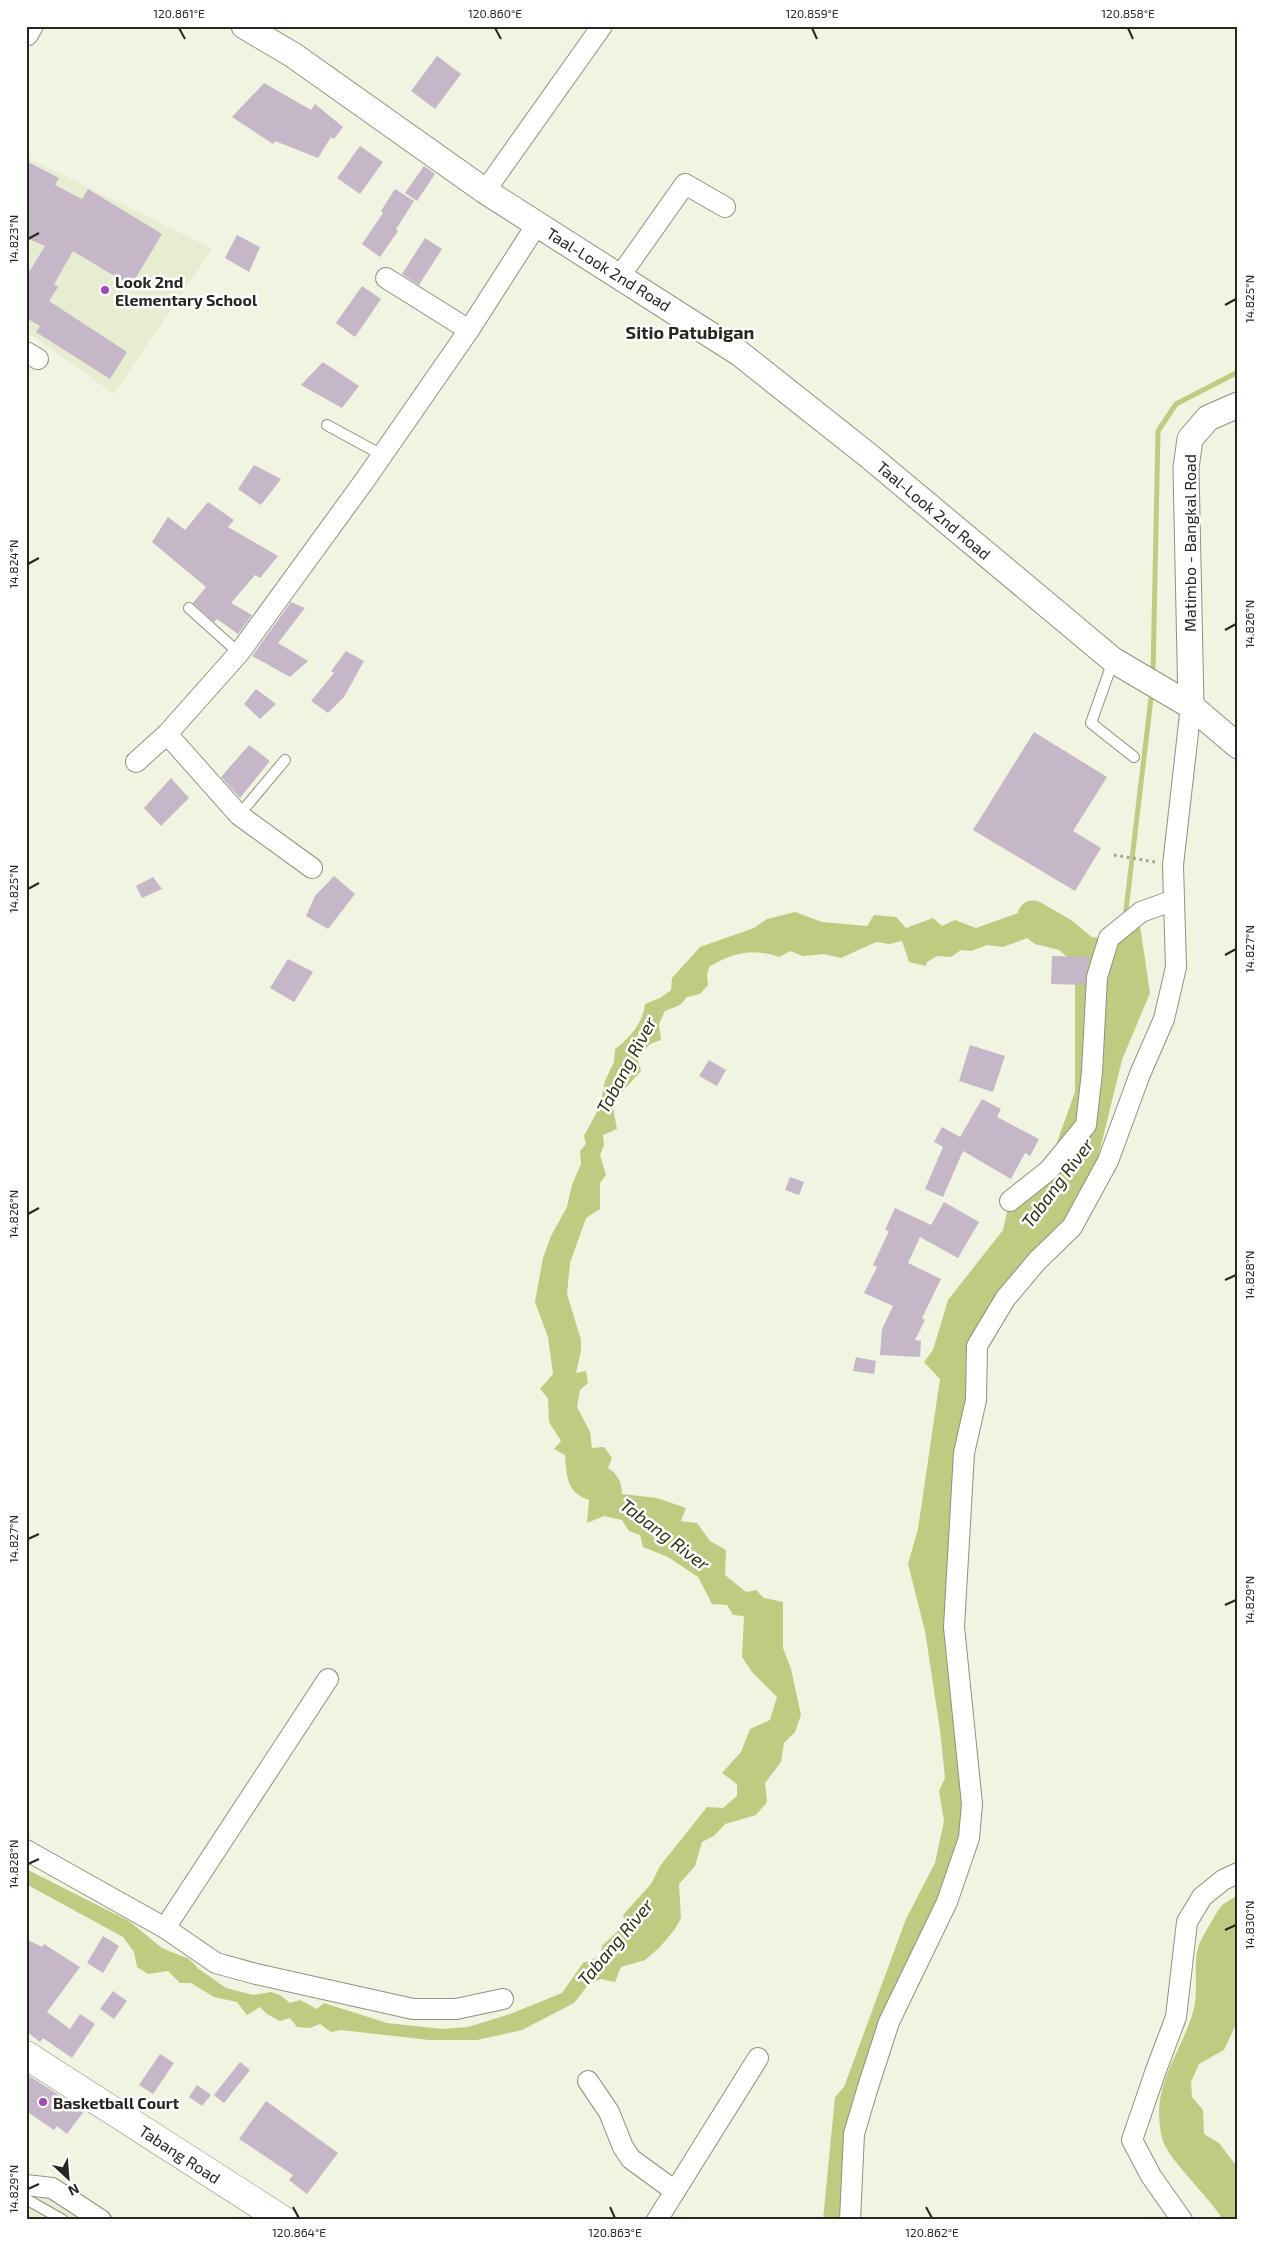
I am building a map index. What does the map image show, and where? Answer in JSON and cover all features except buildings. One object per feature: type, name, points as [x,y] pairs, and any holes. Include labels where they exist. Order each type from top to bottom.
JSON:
[{"type":"main road","name":"Tabang Road","points":[[26,2055],[283,2220]]},
{"type":"street","points":[[26,33],[30,26]]},
{"type":"street","name":"Taal-Look 2nd Road","points":[[244,26],[293,55],[485,191],[739,353],[868,456],[1113,660],[1187,704]]},
{"type":"street","points":[[485,191],[602,26]]},
{"type":"street","points":[[620,276],[685,184],[725,207]]},
{"type":"street","points":[[136,762],[167,734],[240,653],[469,330],[537,224]]},
{"type":"street","points":[[386,278],[469,330]]},
{"type":"street","name":"Matimbo - Bangkal Road","points":[[1187,704],[1186,468],[1190,439],[1208,418],[1238,405]]},
{"type":"street","points":[[1187,704],[1238,746]]},
{"type":"street","points":[[850,2220],[854,2134],[867,2090],[889,2022],[947,1902],[968,1838],[972,1804],[954,1627],[964,1453],[976,1400],[977,1346],[1005,1298],[1037,1261],[1072,1227],[1108,1162],[1140,1074],[1164,1019],[1176,966],[1168,902],[1187,704]]},
{"type":"street","points":[[167,734],[239,816],[312,868]]},
{"type":"street","points":[[1010,1201],[1049,1170],[1086,1125],[1092,1072],[1097,977],[1109,938],[1141,912],[1168,902]]},
{"type":"street","points":[[165,1928],[328,1680]]},
{"type":"street","points":[[26,1850],[165,1928],[216,1962],[413,2009],[456,2009],[503,1999]]},
{"type":"street","points":[[1182,2220],[1151,2176],[1132,2140],[1176,2017],[1187,1922],[1202,1896],[1223,1880],[1238,1873]]},
{"type":"street","points":[[657,2220],[758,2058]]},
{"type":"street","points":[[588,2081],[608,2112],[623,2147],[631,2159],[675,2191]]},
{"type":"street","points":[[26,2185],[52,2188],[101,2220]]},
{"type":"lane","points":[[327,425],[382,455]]},
{"type":"lane","points":[[189,608],[240,653]]},
{"type":"lane","points":[[1113,660],[1090,723],[1134,757]]},
{"type":"lane","points":[[239,816],[285,760]]},
{"type":"lane","points":[[26,2199],[62,2220]]},
{"type":"path","points":[[1114,855],[1173,865]]},
{"type":"shaded area","name":"Look 2nd Elementary School","points":[[26,157],[212,249],[114,394],[26,331]]},
{"type":"shaded area","points":[[26,2192],[46,2194],[83,2220],[26,2220]]},
{"type":"water","points":[[1042,909],[1062,917],[1074,934],[1059,950],[1035,944],[1027,938],[1003,947],[987,945],[971,951],[961,950],[951,957],[937,956],[927,962],[926,966],[909,962],[902,941],[889,944],[876,942],[841,958],[824,954],[803,956],[790,951],[779,957],[752,952],[744,953],[719,961],[710,966],[707,974],[708,985],[700,994],[687,997],[680,1005],[665,1011],[659,1024],[661,1040],[650,1044],[637,1058],[641,1071],[612,1103],[617,1129],[603,1135],[604,1145],[600,1155],[606,1175],[600,1183],[600,1209],[586,1218],[570,1263],[567,1294],[581,1340],[581,1351],[576,1373],[586,1371],[588,1383],[580,1390],[577,1407],[590,1432],[592,1448],[604,1447],[612,1458],[608,1468],[619,1479],[622,1494],[657,1498],[686,1508],[681,1521],[697,1523],[710,1541],[726,1550],[725,1575],[746,1592],[756,1590],[764,1598],[783,1602],[783,1648],[791,1669],[801,1715],[795,1732],[784,1743],[781,1762],[765,1783],[767,1802],[756,1815],[725,1824],[714,1836],[702,1842],[695,1866],[679,1884],[681,1918],[675,1929],[660,1947],[645,1960],[621,1967],[615,1982],[601,1979],[589,1984],[574,2003],[522,2030],[477,2040],[429,2040],[341,2030],[331,2032],[320,2024],[310,2028],[297,2027],[290,2018],[280,2021],[267,2014],[260,2007],[247,2015],[237,2002],[214,1997],[191,1983],[180,1983],[168,1971],[148,1974],[137,1967],[134,1952],[123,1937],[26,1884],[26,1869],[129,1921],[162,1948],[189,1959],[199,1969],[226,1988],[253,1995],[271,1992],[280,1995],[290,2003],[300,2000],[317,2009],[324,2003],[387,2023],[442,2029],[468,2027],[510,2014],[562,1993],[583,1963],[601,1956],[602,1946],[626,1923],[623,1915],[651,1884],[660,1866],[707,1807],[723,1808],[737,1796],[737,1784],[722,1773],[741,1752],[750,1729],[770,1720],[777,1697],[752,1672],[742,1657],[744,1616],[733,1615],[727,1605],[712,1604],[698,1577],[668,1557],[643,1547],[640,1535],[629,1531],[622,1520],[604,1516],[587,1523],[589,1500],[581,1497],[572,1488],[567,1477],[565,1455],[554,1449],[561,1441],[549,1422],[548,1398],[540,1389],[553,1374],[548,1337],[535,1302],[543,1258],[551,1236],[567,1207],[572,1185],[581,1164],[580,1151],[586,1144],[584,1136],[600,1106],[605,1081],[614,1062],[615,1049],[626,1040],[639,1024],[645,1004],[660,998],[671,990],[672,978],[700,947],[754,928],[767,919],[795,912],[822,922],[867,926],[874,915],[896,917],[906,928],[933,918],[942,926],[955,920],[976,928],[1018,913]]},
{"type":"water","points":[[1117,918],[1139,919],[1150,993],[1122,1060],[1095,1170],[1062,1228],[994,1302],[967,1396],[963,1843],[883,2026],[847,2220],[823,2220],[835,2097],[844,2087],[906,1919],[935,1863],[944,1821],[939,1791],[945,1778],[940,1730],[925,1631],[908,1564],[918,1529],[940,1379],[924,1362],[933,1350],[948,1300],[1003,1230],[1007,1212],[1052,1156],[1075,1092],[1075,956],[1093,937],[1099,938]]},
{"type":"water","points":[[1235,1889],[1238,1889],[1238,2020],[1224,2050],[1199,2064],[1191,2082],[1192,2097],[1203,2110],[1204,2134],[1219,2143],[1238,2168],[1238,2220],[1223,2220],[1165,2146],[1159,2119],[1163,2087],[1187,2029],[1195,2004],[1196,1962],[1199,1944],[1219,1909],[1235,1897]]},
{"type":"waterway","points":[[1153,674],[1158,431],[1176,404],[1238,372]]},
{"type":"waterway","points":[[1125,918],[1152,690]]},
{"type":"waterway","name":"Tabang River","points":[[1033,916],[1064,934],[1109,972],[1112,979]]},
{"type":"place","name":"Look 2nd Elementary School","points":[[105,290]]},
{"type":"place","name":"Basketball Court","points":[[43,2102]]},
{"type":"district","name":"Sitio Patubigan","points":[[690,332]]}]
